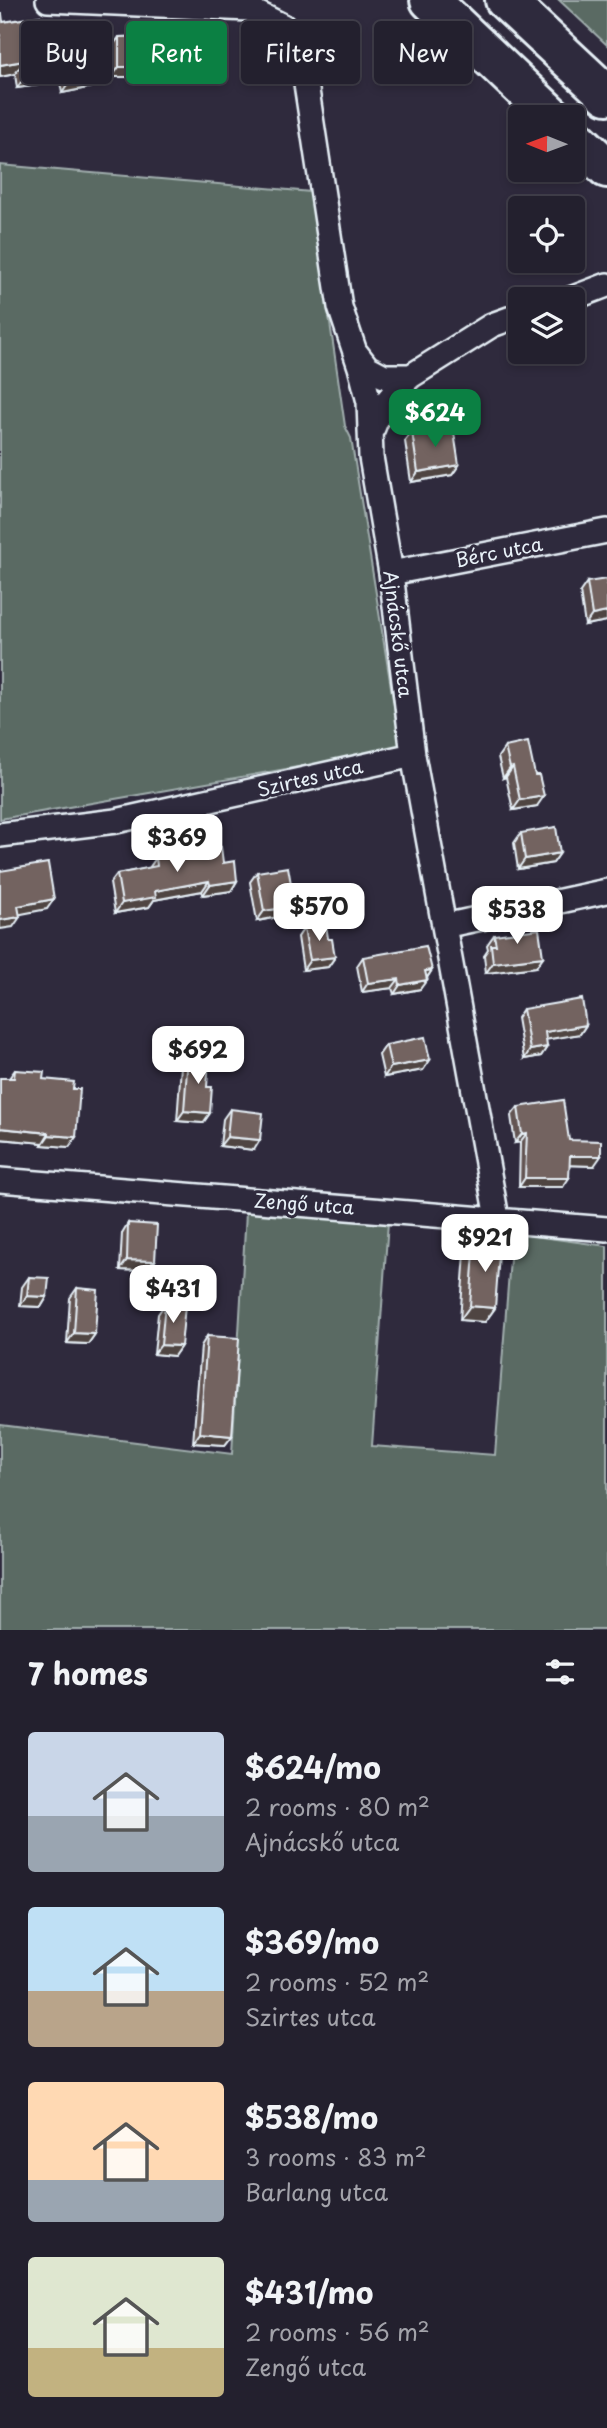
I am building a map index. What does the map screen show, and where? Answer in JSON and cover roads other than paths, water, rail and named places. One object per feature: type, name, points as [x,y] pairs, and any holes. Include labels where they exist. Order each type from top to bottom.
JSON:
[{"type":"highway","points":[[430,0],[540,105]]},
{"type":"highway","points":[[505,0],[607,96]]},
{"type":"highway","points":[[585,147],[607,168]]},
{"type":"street","name":"Ajnácskő utca","points":[[48,0],[249,9],[283,26],[300,51],[338,298],[369,402],[371,457],[391,573],[413,754],[497,1218]]},
{"type":"street","points":[[585,293],[607,285]]},
{"type":"street","points":[[371,431],[381,408],[393,392],[411,376],[492,325],[508,319]]},
{"type":"street","points":[[355,352],[367,367],[384,376],[411,376]]},
{"type":"street","name":"Bérc utca","points":[[391,573],[607,531]]},
{"type":"street","name":"Szirtes utca","points":[[0,835],[116,821],[413,754]]},
{"type":"street","points":[[444,926],[607,891]]},
{"type":"street","name":"Zengő utca","points":[[0,1180],[497,1218],[607,1229]]}]
